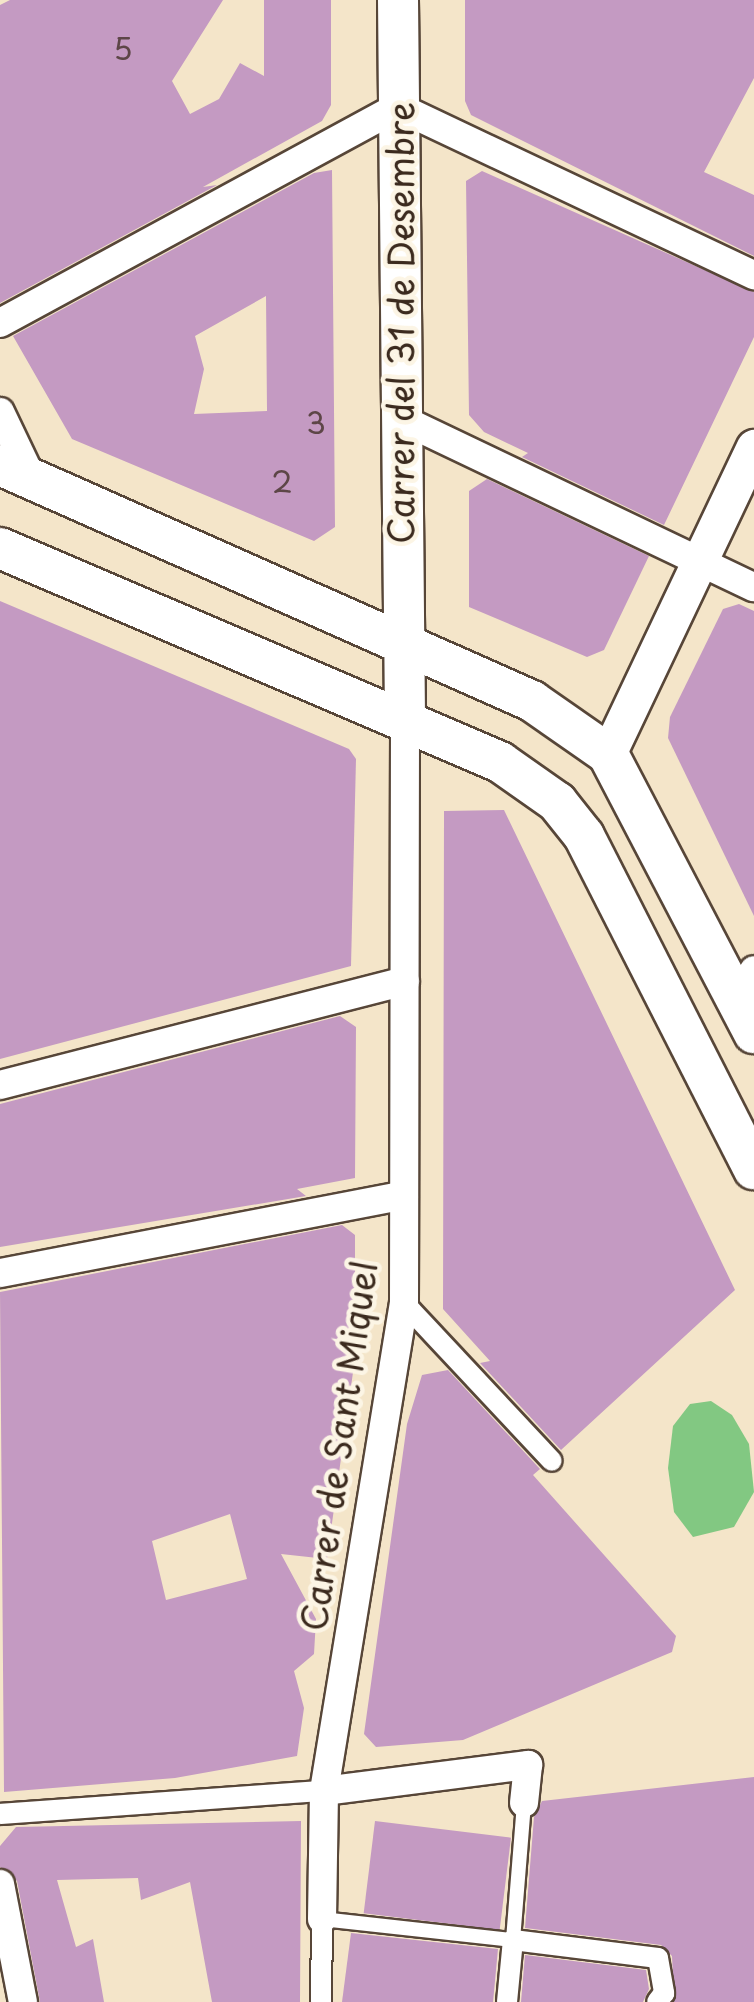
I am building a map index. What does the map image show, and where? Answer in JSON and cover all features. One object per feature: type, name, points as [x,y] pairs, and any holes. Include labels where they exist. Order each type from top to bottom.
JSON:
[{"type":"main road","name":"Carrer del 31 de Desembre","points":[[398,0],[405,720]]},
{"type":"main road","points":[[16,472],[532,701],[608,754],[745,984],[754,1034]]},
{"type":"main road","points":[[0,548],[405,720],[531,781],[584,836],[754,1169]]},
{"type":"street","points":[[0,322],[398,107],[754,276]]},
{"type":"street","points":[[0,412],[16,472]]},
{"type":"street","points":[[402,419],[754,587]]},
{"type":"street","points":[[608,754],[754,447]]},
{"type":"street","name":"Carrer de Sant Miquel","points":[[321,2002],[324,1791],[404,1303],[405,720]]},
{"type":"street","points":[[0,1085],[405,982]]},
{"type":"street","points":[[0,1273],[404,1195]]},
{"type":"street","points":[[404,1303],[552,1461]]},
{"type":"street","points":[[0,1814],[324,1791],[528,1764],[524,1802]]},
{"type":"street","points":[[0,1884],[23,2002]]},
{"type":"street","points":[[507,2002],[513,1940],[658,1958],[664,1993],[657,2002]]},
{"type":"lane","points":[[322,1919],[513,1940],[524,1802]]},
{"type":"green space","points":[[711,1401],[732,1415],[749,1444],[754,1492],[734,1527],[693,1537],[674,1512],[668,1468],[673,1426],[690,1404]]},
{"type":"building","points":[[10,0],[223,0],[172,81],[190,114],[219,99],[240,63],[264,76],[264,0],[331,0],[331,105],[322,121],[203,187],[217,185],[0,303],[0,5]]},
{"type":"building","points":[[465,0],[754,0],[754,78],[704,172],[754,195],[754,256],[471,115],[465,101]]},
{"type":"building","points":[[332,170],[335,527],[314,541],[72,439],[13,336],[314,173]],"holes":[[[266,296],[267,411],[194,414],[204,369],[195,336]]]},
{"type":"building","points":[[482,171],[754,292],[754,337],[664,525],[522,457],[528,453],[484,432],[469,415],[466,181]]},
{"type":"building","points":[[487,479],[649,556],[604,650],[587,657],[469,607],[469,491]]},
{"type":"building","points":[[0,601],[349,749],[356,759],[351,966],[0,1059]]},
{"type":"building","points":[[739,604],[754,611],[754,916],[668,738],[670,717],[723,609]]},
{"type":"building","points":[[504,810],[735,1290],[561,1450],[480,1363],[490,1361],[443,1309],[444,811]]},
{"type":"building","points":[[340,1016],[356,1027],[355,1178],[297,1189],[306,1196],[0,1247],[0,1104]]},
{"type":"building","points":[[342,1225],[355,1235],[355,1358],[327,1559],[281,1554],[316,1619],[314,1654],[294,1671],[304,1708],[297,1756],[175,1778],[4,1792],[0,1292]],"holes":[[[230,1514],[247,1579],[166,1600],[152,1541]]]},
{"type":"building","points":[[448,1370],[540,1469],[533,1475],[676,1636],[672,1652],[463,1740],[376,1747],[364,1734],[407,1424],[422,1375]]},
{"type":"building","points":[[754,1777],[754,2002],[674,2002],[672,1956],[661,1945],[525,1928],[534,1817],[542,1801]]},
{"type":"building","points":[[301,1821],[300,2002],[212,2002],[190,1882],[141,1900],[138,1878],[57,1880],[76,1947],[93,1939],[104,2002],[40,2002],[17,1881],[0,1867],[0,1846],[16,1827]]},
{"type":"building","points":[[375,1821],[511,1838],[500,1930],[364,1913]]},
{"type":"building","points":[[351,1933],[498,1949],[493,2002],[342,2002]]},
{"type":"building","points":[[525,1955],[646,1970],[649,1989],[643,2002],[521,2002]]}]
